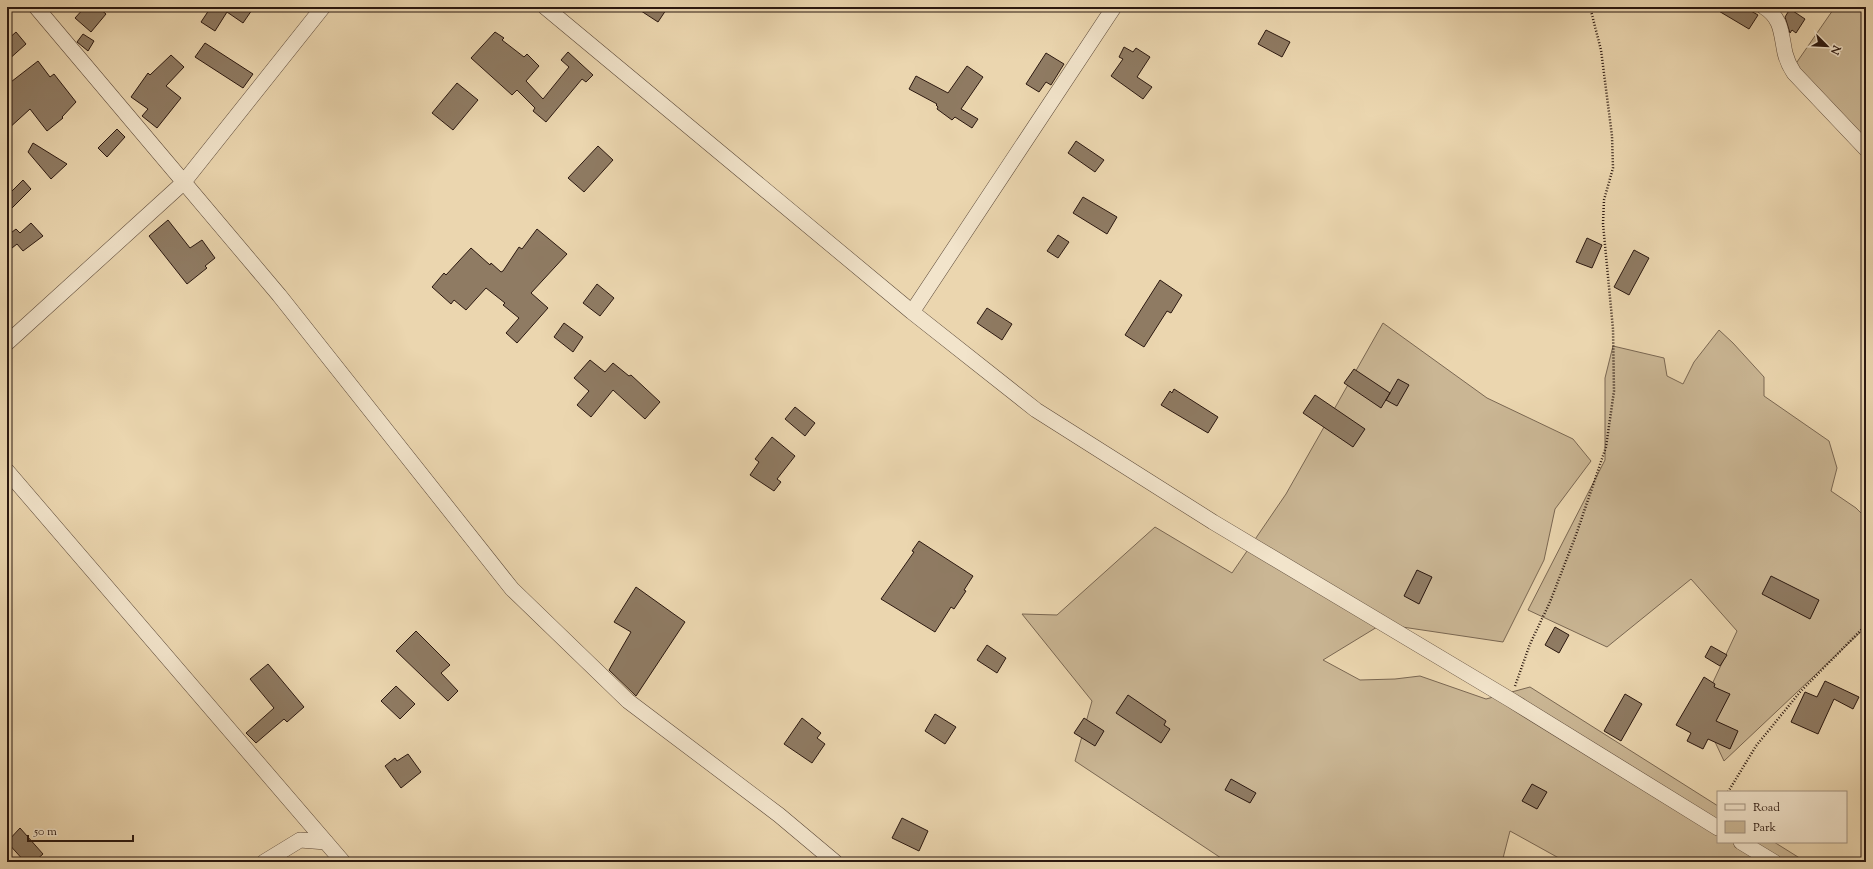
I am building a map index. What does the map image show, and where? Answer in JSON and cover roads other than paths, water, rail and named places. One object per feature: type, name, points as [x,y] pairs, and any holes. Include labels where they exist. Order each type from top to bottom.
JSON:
[{"type":"street","points":[[36,7],[279,295],[512,589],[628,701],[779,815],[834,862]]},
{"type":"street","points":[[7,343],[183,183],[323,7]]},
{"type":"street","points":[[545,7],[912,312],[1036,410],[1220,526],[1511,700],[1717,827]]},
{"type":"street","points":[[912,312],[1114,7]]},
{"type":"street","points":[[1764,7],[1772,12],[1780,25],[1788,62],[1794,73],[1866,149]]},
{"type":"street","points":[[7,471],[343,862]]},
{"type":"street","points":[[264,862],[300,840],[326,842]]},
{"type":"street","points":[[1743,843],[1774,862]]}]
